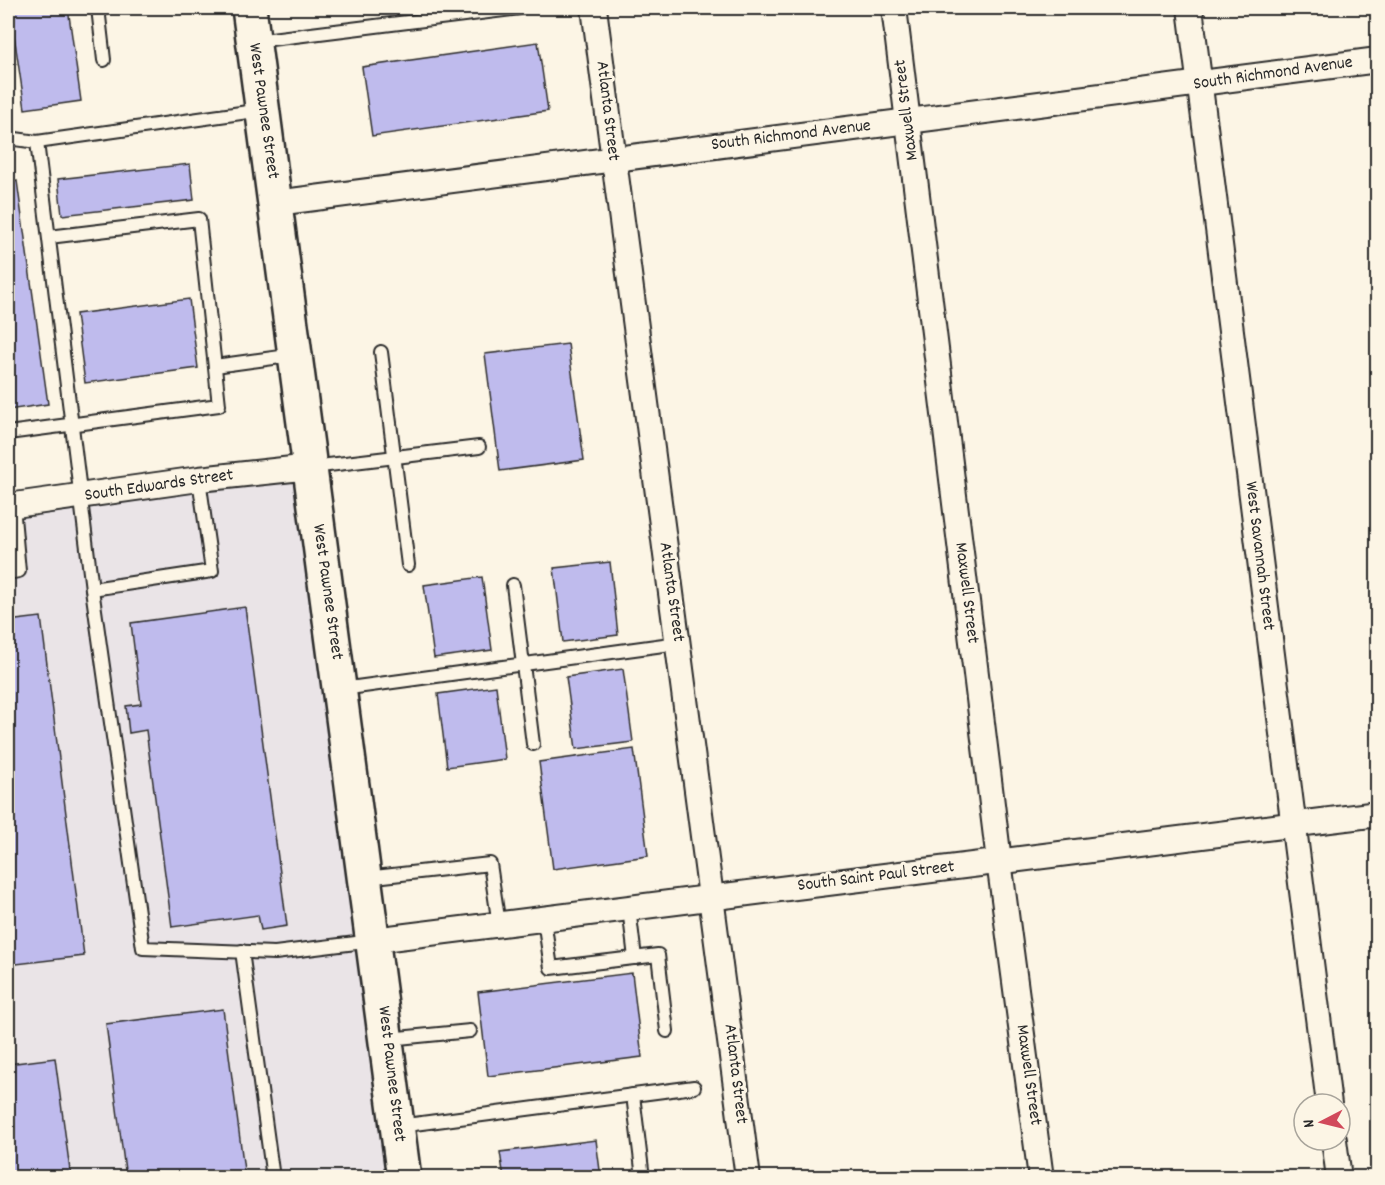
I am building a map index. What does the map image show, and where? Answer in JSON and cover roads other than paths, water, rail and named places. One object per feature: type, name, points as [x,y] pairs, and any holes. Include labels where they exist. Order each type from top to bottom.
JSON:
[{"type":"main road","name":"West Pawnee Street","points":[[249,8],[404,1178]]},
{"type":"street","name":"Atlanta Street","points":[[594,8],[748,1178]]},
{"type":"street","name":"Maxwell Street","points":[[894,8],[999,861],[1041,1178]]},
{"type":"street","name":"West Savannah Street","points":[[1190,8],[1327,1092]]},
{"type":"street","name":"South Richmond Avenue","points":[[276,204],[1377,60]]},
{"type":"street","name":"South Edwards Street","points":[[10,506],[311,467]]},
{"type":"street","name":"South Saint Paul Street","points":[[374,940],[1377,814]]},
{"type":"street","points":[[1336,1152],[1339,1178]]},
{"type":"lane","points":[[98,8],[104,60]]},
{"type":"lane","points":[[254,41],[520,8]]},
{"type":"lane","points":[[8,138],[38,142],[263,110]]},
{"type":"lane","points":[[38,142],[92,588],[143,948],[275,953],[374,940]]},
{"type":"lane","points":[[8,433],[219,405],[200,219],[49,237]]},
{"type":"lane","points":[[381,352],[408,565]]},
{"type":"lane","points":[[215,366],[296,354]]},
{"type":"lane","points":[[311,467],[479,447]]},
{"type":"lane","points":[[92,588],[212,571],[199,480]]},
{"type":"lane","points":[[8,573],[19,571],[10,506]]},
{"type":"lane","points":[[513,585],[533,744]]},
{"type":"lane","points":[[340,689],[678,643]]},
{"type":"lane","points":[[365,878],[490,864],[499,924]]},
{"type":"lane","points":[[629,908],[636,958]]},
{"type":"lane","points":[[544,919],[551,968],[658,955],[667,1030]]},
{"type":"lane","points":[[242,951],[273,1178]]},
{"type":"lane","points":[[386,1040],[470,1031]]},
{"type":"lane","points":[[398,1126],[694,1087]]},
{"type":"lane","points":[[633,1095],[643,1178]]}]
